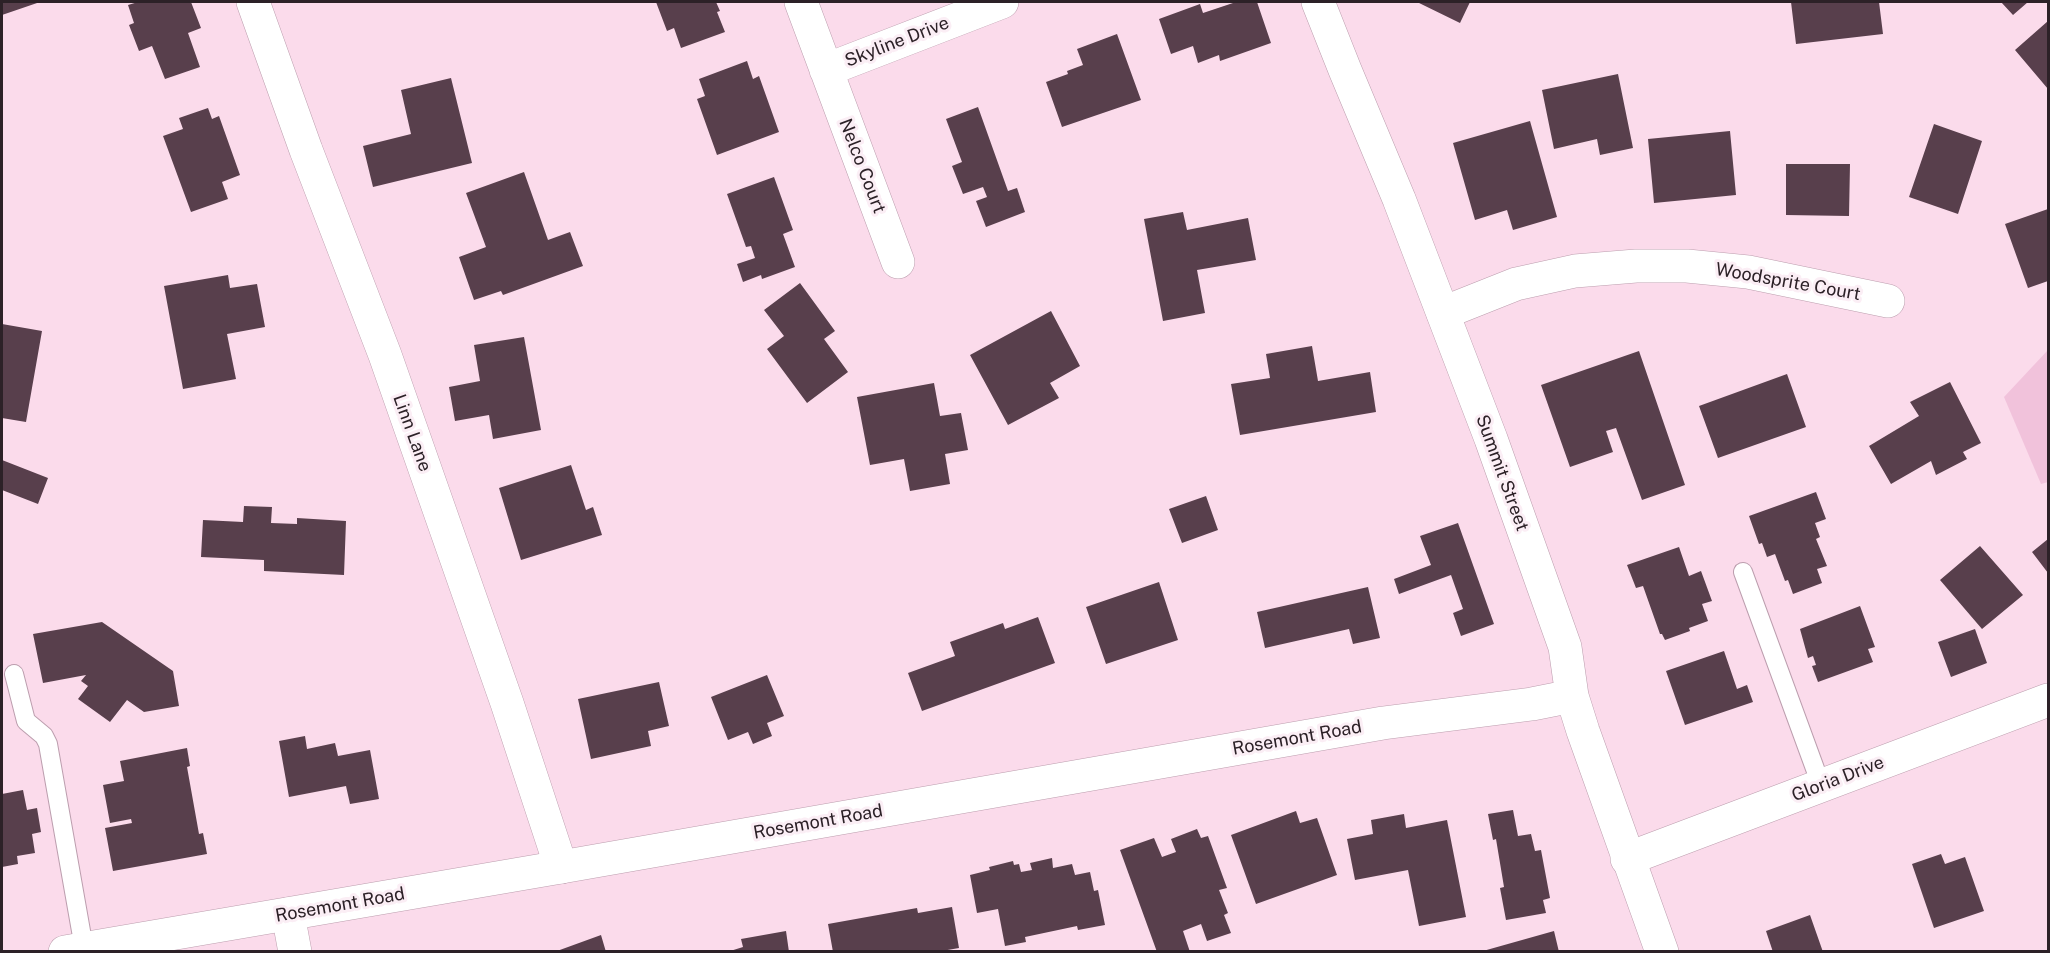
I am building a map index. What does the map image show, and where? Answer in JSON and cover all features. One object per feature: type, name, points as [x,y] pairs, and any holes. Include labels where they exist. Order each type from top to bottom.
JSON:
[{"type":"street","name":"Linn Lane","points":[[253,2],[385,356],[561,867]]},
{"type":"street","name":"Nelco Court","points":[[801,2],[898,262]]},
{"type":"street","name":"Skyline Drive","points":[[826,70],[1002,2]]},
{"type":"street","name":"Summit Street","points":[[1318,2],[1491,439],[1565,647],[1572,696],[1627,859],[1662,951]]},
{"type":"street","name":"Woodsprite Court","points":[[1443,313],[1516,284],[1575,271],[1636,266],[1687,266],[1748,272],[1888,301]]},
{"type":"street","name":"Rosemont Road","points":[[75,950],[1383,723],[1534,704],[1572,696]]},
{"type":"street","name":"Gloria Drive","points":[[1627,859],[2049,700]]},
{"type":"street","points":[[288,914],[295,951]]},
{"type":"lane","points":[[1743,572],[1821,785]]},
{"type":"lane","points":[[14,674],[26,721],[44,736],[48,744],[75,950]]},
{"type":"shaded area","points":[[2048,350],[2048,482],[2041,484],[2004,397]]},
{"type":"building","points":[[2,2],[40,2],[2,15]]},
{"type":"building","points":[[138,2],[191,2],[201,28],[188,33],[200,67],[165,79],[152,46],[139,51],[129,25],[134,23],[128,5]]},
{"type":"building","points":[[656,2],[716,2],[720,11],[717,12],[725,32],[681,48],[674,28],[667,31]]},
{"type":"building","points":[[1236,2],[1257,2],[1271,43],[1220,61],[1219,55],[1198,63],[1193,46],[1171,54],[1159,19],[1200,4],[1203,13]]},
{"type":"building","points":[[1417,2],[1470,2],[1460,23]]},
{"type":"building","points":[[1791,2],[1879,2],[1883,34],[1796,44]]},
{"type":"building","points":[[2001,2],[2028,2],[2013,15]]},
{"type":"building","points":[[2048,21],[2048,89],[2015,50]]},
{"type":"building","points":[[1117,34],[1141,100],[1062,127],[1046,82],[1068,74],[1067,71],[1083,65],[1077,49]]},
{"type":"building","points":[[747,61],[753,79],[759,76],[779,132],[717,155],[697,99],[705,96],[699,79]]},
{"type":"building","points":[[1618,74],[1633,148],[1600,155],[1597,139],[1554,149],[1542,90]]},
{"type":"building","points":[[451,78],[472,163],[373,187],[363,146],[411,134],[401,90]]},
{"type":"building","points":[[978,107],[1008,191],[1017,188],[1025,212],[986,227],[976,201],[987,197],[983,187],[963,194],[952,166],[962,162],[946,119]]},
{"type":"building","points":[[208,108],[212,119],[219,116],[240,175],[222,182],[228,199],[191,212],[163,136],[183,129],[179,118]]},
{"type":"building","points":[[1530,121],[1557,217],[1513,230],[1507,210],[1475,220],[1453,143]]},
{"type":"building","points":[[1934,124],[1982,141],[1958,214],[1909,197]]},
{"type":"building","points":[[1730,131],[1736,195],[1654,203],[1648,139]]},
{"type":"building","points":[[1786,164],[1850,164],[1849,216],[1786,215]]},
{"type":"building","points":[[524,172],[548,240],[570,232],[583,266],[503,295],[501,291],[474,300],[459,257],[486,247],[466,193]]},
{"type":"building","points":[[774,177],[793,230],[783,234],[795,267],[762,279],[761,275],[743,282],[737,264],[755,258],[751,246],[746,247],[727,194]]},
{"type":"building","points":[[2048,209],[2048,281],[2028,288],[2005,224]]},
{"type":"building","points":[[1183,212],[1187,230],[1248,218],[1256,260],[1197,270],[1205,313],[1163,321],[1144,219]]},
{"type":"building","points":[[228,275],[230,288],[257,284],[265,327],[227,334],[236,379],[183,389],[164,286]]},
{"type":"building","points":[[800,283],[835,331],[824,339],[848,372],[807,403],[767,349],[784,336],[764,310]]},
{"type":"building","points":[[1051,311],[1080,366],[1050,383],[1059,398],[1008,425],[970,355]]},
{"type":"building","points":[[2,324],[42,331],[26,422],[2,418]]},
{"type":"building","points":[[524,337],[541,430],[493,439],[489,415],[455,421],[449,387],[480,381],[474,345]]},
{"type":"building","points":[[1312,346],[1318,381],[1370,372],[1376,412],[1240,435],[1231,384],[1270,378],[1266,354]]},
{"type":"building","points":[[1639,351],[1685,485],[1642,500],[1616,428],[1606,431],[1613,452],[1570,467],[1541,385]]},
{"type":"building","points":[[1787,374],[1806,427],[1718,458],[1699,406]]},
{"type":"building","points":[[1950,382],[1981,443],[1963,452],[1967,459],[1936,475],[1931,461],[1891,484],[1869,446],[1919,416],[1910,402]]},
{"type":"building","points":[[934,383],[940,416],[961,413],[968,450],[945,454],[950,484],[910,491],[904,459],[870,465],[857,397]]},
{"type":"building","points":[[2,460],[48,478],[38,504],[2,490]]},
{"type":"building","points":[[571,465],[586,510],[593,507],[602,535],[521,560],[499,488]]},
{"type":"building","points":[[1816,492],[1826,519],[1815,523],[1820,537],[1816,539],[1827,566],[1817,569],[1822,583],[1793,594],[1788,580],[1785,581],[1775,554],[1767,557],[1762,543],[1759,544],[1749,516]]},
{"type":"building","points":[[1206,496],[1218,530],[1182,543],[1169,509]]},
{"type":"building","points":[[244,506],[272,507],[271,523],[297,524],[297,518],[346,521],[344,575],[264,571],[264,560],[201,557],[203,520],[243,522]]},
{"type":"building","points":[[1458,523],[1494,624],[1461,636],[1453,613],[1463,609],[1451,575],[1399,594],[1394,579],[1431,565],[1420,536]]},
{"type":"building","points":[[2048,539],[2048,573],[2032,552]]},
{"type":"building","points":[[1980,546],[2023,595],[1982,629],[1940,580]]},
{"type":"building","points":[[1679,547],[1689,576],[1701,571],[1712,601],[1702,604],[1708,621],[1689,628],[1690,631],[1665,640],[1660,634],[1643,586],[1636,588],[1627,565]]},
{"type":"building","points":[[1159,582],[1178,640],[1106,664],[1086,607]]},
{"type":"building","points":[[1368,587],[1380,638],[1353,644],[1349,629],[1265,648],[1257,612]]},
{"type":"building","points":[[1860,606],[1875,647],[1868,649],[1873,662],[1818,682],[1812,666],[1816,665],[1813,656],[1808,658],[1800,629]]},
{"type":"building","points":[[1038,617],[1055,663],[922,711],[908,673],[955,656],[950,642],[1003,623],[1005,629]]},
{"type":"building","points":[[102,622],[173,671],[179,706],[144,712],[127,700],[110,722],[78,699],[88,686],[81,681],[86,675],[43,683],[33,634]]},
{"type":"building","points":[[1975,629],[1987,663],[1951,677],[1938,642]]},
{"type":"building","points":[[1724,651],[1737,689],[1747,685],[1753,702],[1685,725],[1666,671]]},
{"type":"building","points":[[767,675],[784,716],[767,723],[772,736],[753,744],[748,732],[728,740],[711,697]]},
{"type":"building","points":[[659,682],[669,726],[648,731],[651,746],[591,759],[578,699]]},
{"type":"building","points":[[305,736],[307,749],[335,743],[338,756],[370,750],[379,799],[350,804],[346,786],[289,797],[279,741]]},
{"type":"building","points":[[187,748],[190,766],[187,767],[199,834],[203,833],[207,854],[113,871],[105,828],[132,823],[131,819],[110,823],[103,785],[124,781],[120,761]]},
{"type":"building","points":[[23,790],[27,810],[37,808],[41,832],[32,834],[35,853],[17,856],[18,864],[2,867],[2,794]]},
{"type":"building","points":[[1513,810],[1518,836],[1531,834],[1535,851],[1541,850],[1550,898],[1543,900],[1546,913],[1506,920],[1500,888],[1504,887],[1496,839],[1493,840],[1488,814]]},
{"type":"building","points":[[1296,811],[1300,823],[1317,818],[1337,875],[1256,904],[1231,835]]},
{"type":"building","points":[[1404,814],[1406,828],[1447,820],[1466,917],[1419,926],[1408,870],[1355,880],[1347,839],[1373,834],[1371,820]]},
{"type":"building","points":[[1197,829],[1201,838],[1208,836],[1227,888],[1219,890],[1228,913],[1224,915],[1231,933],[1207,941],[1201,924],[1183,931],[1190,952],[1157,952],[1120,850],[1154,838],[1162,857],[1176,852],[1171,839]]},
{"type":"building","points":[[1941,854],[1945,864],[1965,857],[1984,911],[1934,928],[1912,864]]},
{"type":"building","points":[[1052,858],[1053,868],[1072,864],[1075,875],[1090,872],[1094,891],[1098,890],[1105,925],[1078,930],[1077,926],[1025,937],[1026,942],[1005,946],[998,909],[977,913],[970,875],[1013,861],[1014,865],[1019,864],[1021,872],[1032,870],[1030,863]]},
{"type":"building","points":[[952,907],[959,948],[936,952],[833,952],[828,924],[917,908],[918,913]]},
{"type":"building","points":[[1810,915],[1823,952],[1773,952],[1766,931]]},
{"type":"building","points":[[786,931],[789,952],[727,952],[743,947],[741,939]]},
{"type":"building","points":[[1554,931],[1559,952],[1483,952],[1483,951]]},
{"type":"building","points":[[601,935],[606,952],[557,952],[557,951]]}]
